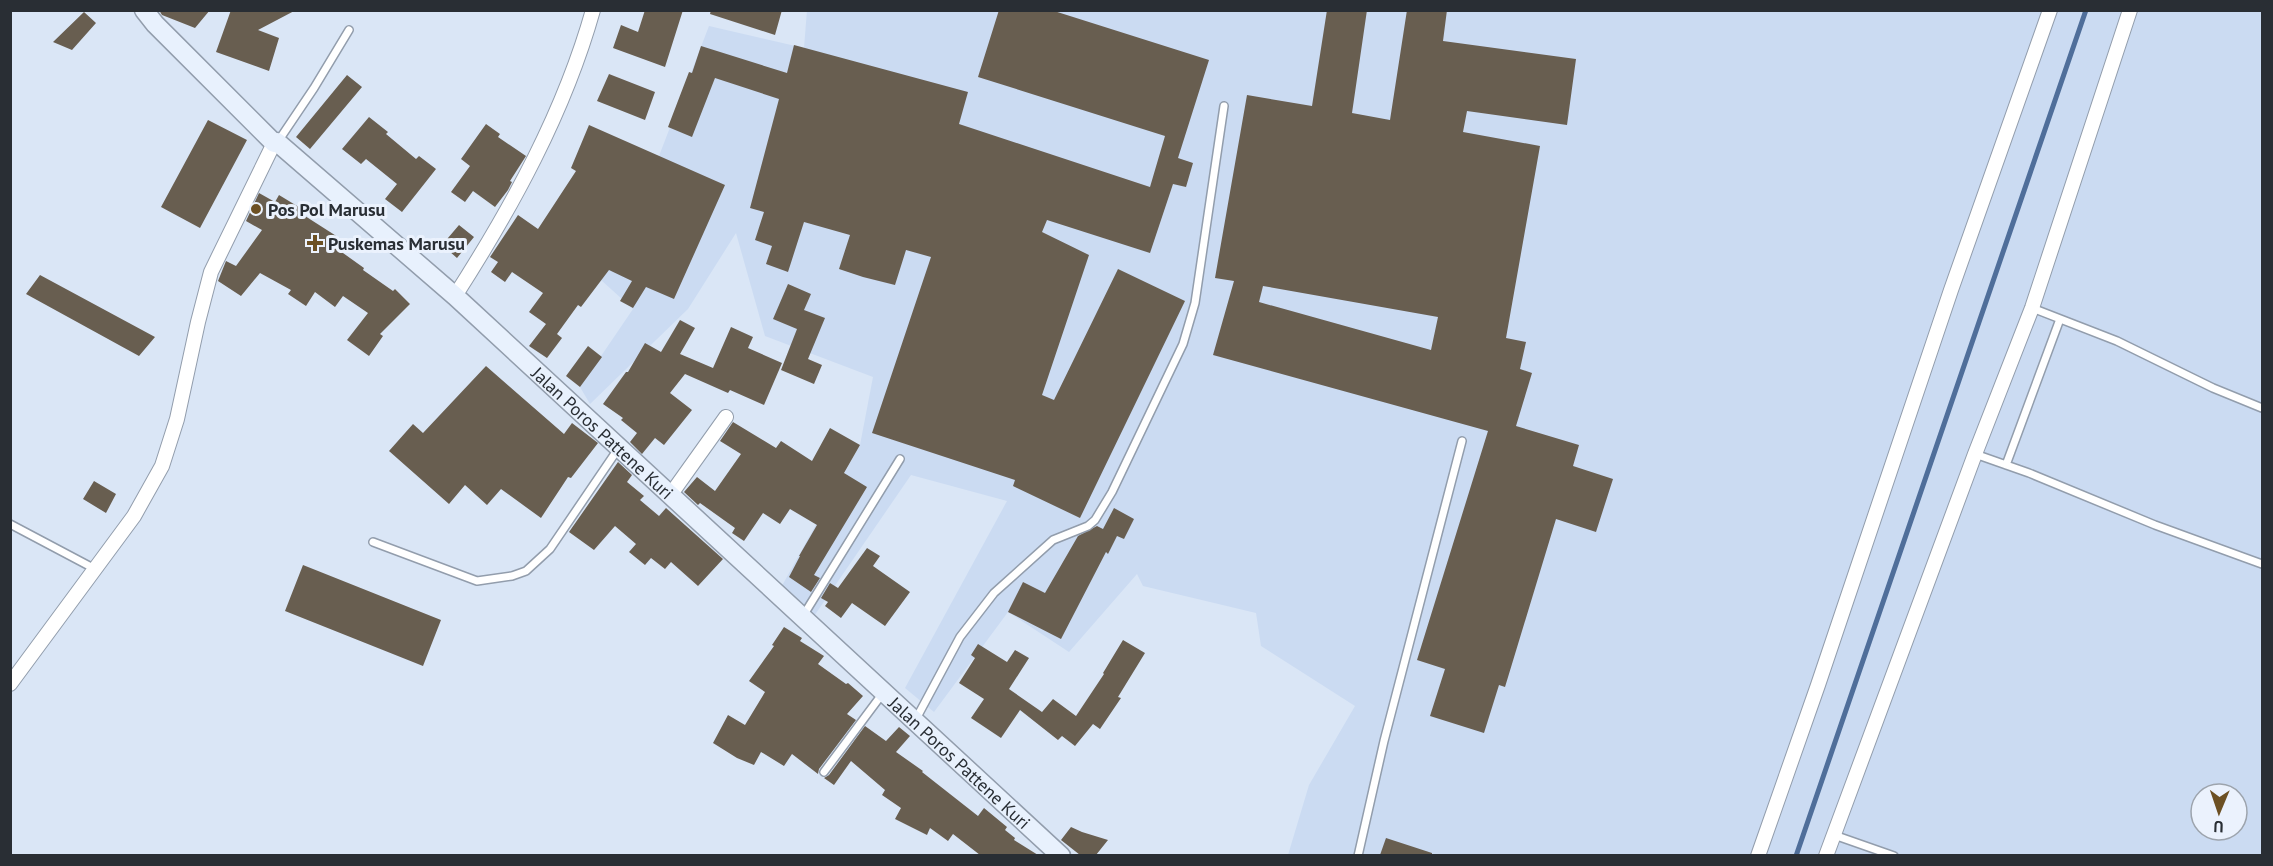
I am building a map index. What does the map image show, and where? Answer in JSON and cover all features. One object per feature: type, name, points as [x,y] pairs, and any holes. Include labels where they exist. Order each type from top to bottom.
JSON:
[{"type":"street","name":"Jalan Poros Pattene Kuri","points":[[144,10],[155,24],[275,143],[455,296],[1061,855]]},
{"type":"street","points":[[455,296],[489,244],[537,155],[567,84],[593,10]]},
{"type":"street","points":[[1758,855],[1818,685],[1951,290],[2050,10]]},
{"type":"street","points":[[1826,855],[1975,454],[2032,308],[2130,10]]},
{"type":"street","points":[[10,684],[134,516],[162,466],[177,419],[198,322],[212,272],[275,143]]},
{"type":"street","points":[[671,494],[726,417]]},
{"type":"lane","points":[[275,143],[314,88],[349,30]]},
{"type":"lane","points":[[916,719],[960,637],[994,593],[1053,540],[1088,526],[1095,520],[1112,492],[1183,344],[1195,303],[1224,106]]},
{"type":"lane","points":[[2032,308],[2117,341],[2212,388],[2262,408]]},
{"type":"lane","points":[[2006,465],[2060,319]]},
{"type":"lane","points":[[1359,855],[1384,741],[1462,441]]},
{"type":"lane","points":[[373,542],[477,581],[512,576],[526,571],[550,549],[619,447]]},
{"type":"lane","points":[[1975,454],[2155,525],[2262,564]]},
{"type":"lane","points":[[803,616],[900,459]]},
{"type":"lane","points":[[10,524],[95,569]]},
{"type":"lane","points":[[824,772],[885,691]]},
{"type":"lane","points":[[1833,835],[1894,855]]},
{"type":"shaded area","points":[[807,10],[2262,11],[2262,855],[1288,855],[1309,785],[1355,706],[1261,646],[1256,613],[1143,586],[1137,574],[1069,652],[1008,612],[934,712],[905,688],[1007,501],[911,475],[810,622],[778,593],[860,445],[873,377],[765,336],[736,233],[688,309],[590,404],[580,387],[633,309],[601,280],[659,156],[709,26],[804,48]]},
{"type":"building","points":[[159,10],[210,10],[195,28],[162,15]]},
{"type":"building","points":[[231,10],[296,10],[258,30],[279,38],[269,71],[216,52]]},
{"type":"building","points":[[645,10],[683,10],[665,67],[613,48],[621,25],[638,32]]},
{"type":"building","points":[[711,10],[782,10],[775,35],[710,14]]},
{"type":"building","points":[[999,10],[1051,10],[1209,60],[1178,158],[1193,163],[1186,187],[1173,184],[1150,253],[1047,220],[1042,232],[1089,255],[1042,395],[1054,400],[1118,269],[1185,301],[1080,518],[1013,486],[1015,480],[872,433],[931,257],[906,250],[895,285],[863,277],[839,269],[850,235],[804,222],[788,272],[766,264],[772,246],[755,240],[764,212],[750,208],[779,99],[715,78],[692,137],[668,127],[689,72],[692,73],[701,46],[787,73],[794,45],[968,92],[959,124],[1150,187],[1165,136],[978,77]]},
{"type":"building","points":[[1327,10],[1367,10],[1352,113],[1390,120],[1407,10],[1447,10],[1443,41],[1576,59],[1567,125],[1467,111],[1463,132],[1540,146],[1506,338],[1526,342],[1520,369],[1532,373],[1516,426],[1579,445],[1573,466],[1613,479],[1596,532],[1556,519],[1505,687],[1499,685],[1484,733],[1430,716],[1445,669],[1417,660],[1488,431],[1213,355],[1234,281],[1215,278],[1247,95],[1312,106]],"holes":[[[1263,286],[1438,317],[1431,350],[1259,302]]]},
{"type":"building","points":[[84,12],[96,23],[72,50],[53,42]]},
{"type":"building","points":[[609,74],[655,92],[645,120],[597,101]]},
{"type":"building","points":[[347,75],[362,87],[310,149],[296,137]]},
{"type":"building","points":[[369,117],[416,159],[419,156],[436,169],[402,212],[385,199],[397,184],[366,159],[361,164],[342,149]]},
{"type":"building","points":[[208,120],[247,140],[200,228],[161,207]]},
{"type":"building","points":[[486,124],[500,134],[498,137],[526,156],[510,181],[512,182],[508,190],[495,207],[473,191],[465,202],[451,192],[470,166],[461,159]]},
{"type":"building","points":[[589,125],[725,185],[674,299],[646,287],[633,308],[620,301],[632,281],[609,270],[581,307],[578,305],[557,334],[562,338],[547,358],[529,346],[546,324],[529,312],[543,293],[512,272],[505,282],[491,272],[498,262],[490,257],[518,215],[538,229],[576,171],[571,168]]},
{"type":"building","points":[[259,193],[275,202],[279,195],[307,212],[305,216],[341,239],[336,248],[393,291],[395,289],[410,304],[380,334],[383,336],[369,356],[347,340],[368,313],[343,296],[335,307],[315,292],[306,306],[288,294],[291,290],[260,273],[241,296],[218,281],[226,261],[236,266],[262,230],[246,221]]},
{"type":"building","points":[[459,225],[474,237],[457,258],[442,245]]},
{"type":"building","points":[[40,275],[155,337],[139,356],[26,294]]},
{"type":"building","points":[[788,284],[811,294],[804,310],[825,318],[808,359],[822,365],[814,384],[781,370],[797,329],[773,319]]},
{"type":"building","points":[[680,320],[695,328],[680,354],[713,368],[731,327],[753,337],[748,348],[782,363],[764,405],[730,390],[728,393],[685,374],[670,393],[692,410],[664,445],[655,438],[642,454],[630,442],[637,433],[621,420],[623,418],[603,404],[628,372],[645,343],[661,352]]},
{"type":"building","points":[[588,346],[602,357],[580,387],[566,376]]},
{"type":"building","points":[[486,366],[564,434],[572,423],[598,443],[571,478],[568,477],[541,518],[501,489],[487,505],[465,485],[449,504],[389,451],[413,424],[423,433]]},
{"type":"building","points":[[733,422],[776,448],[781,441],[812,461],[830,428],[860,445],[844,473],[867,487],[814,575],[820,578],[811,592],[789,577],[817,525],[790,509],[780,524],[763,513],[744,541],[732,533],[735,528],[700,503],[698,505],[684,492],[697,477],[715,491],[741,454],[720,441]]},
{"type":"building","points":[[618,462],[632,475],[627,482],[644,496],[640,500],[659,516],[666,508],[723,559],[698,586],[671,562],[665,569],[651,558],[645,565],[629,552],[636,544],[615,526],[594,550],[569,532]]},
{"type":"building","points":[[94,481],[116,494],[106,513],[83,499]]},
{"type":"building","points":[[1114,508],[1134,519],[1124,539],[1117,536],[1108,554],[1106,552],[1061,639],[1008,612],[1023,582],[1045,593],[1078,536],[1097,526],[1103,529]]},
{"type":"building","points":[[867,548],[880,556],[873,566],[910,592],[885,626],[852,603],[841,618],[825,606],[828,602],[821,598],[830,583],[838,588]]},
{"type":"building","points":[[303,565],[441,620],[423,666],[285,611]]},
{"type":"building","points":[[784,627],[802,638],[800,641],[824,656],[818,664],[846,684],[848,683],[863,696],[847,714],[856,720],[819,769],[818,774],[792,754],[784,766],[761,752],[754,765],[737,758],[713,743],[728,715],[745,725],[765,692],[749,681],[774,646],[772,645]]},
{"type":"building","points":[[1123,640],[1145,653],[1118,697],[1121,698],[1100,729],[1093,724],[1075,746],[1062,736],[1058,740],[1020,710],[1001,738],[971,718],[984,699],[959,683],[975,658],[971,655],[978,644],[1007,662],[1015,650],[1029,658],[1009,689],[1042,712],[1053,699],[1076,716]]},
{"type":"building","points":[[865,726],[886,741],[899,727],[910,736],[896,752],[978,816],[984,808],[1007,827],[1005,830],[1015,838],[1014,840],[1038,855],[980,855],[953,834],[948,841],[930,828],[927,835],[895,819],[901,808],[882,795],[885,790],[851,761],[834,785],[824,778],[829,775]]},
{"type":"building","points":[[1071,827],[1108,840],[1096,855],[1080,855],[1061,840]]},
{"type":"building","points":[[1386,838],[1432,853],[1432,855],[1380,855]]},
{"type":"waterway","points":[[1796,856],[2086,10]]},
{"type":"place","name":"Pos Pol Marusu","points":[[256,209]]},
{"type":"place","name":"Puskemas Marusu","points":[[315,243]]}]
